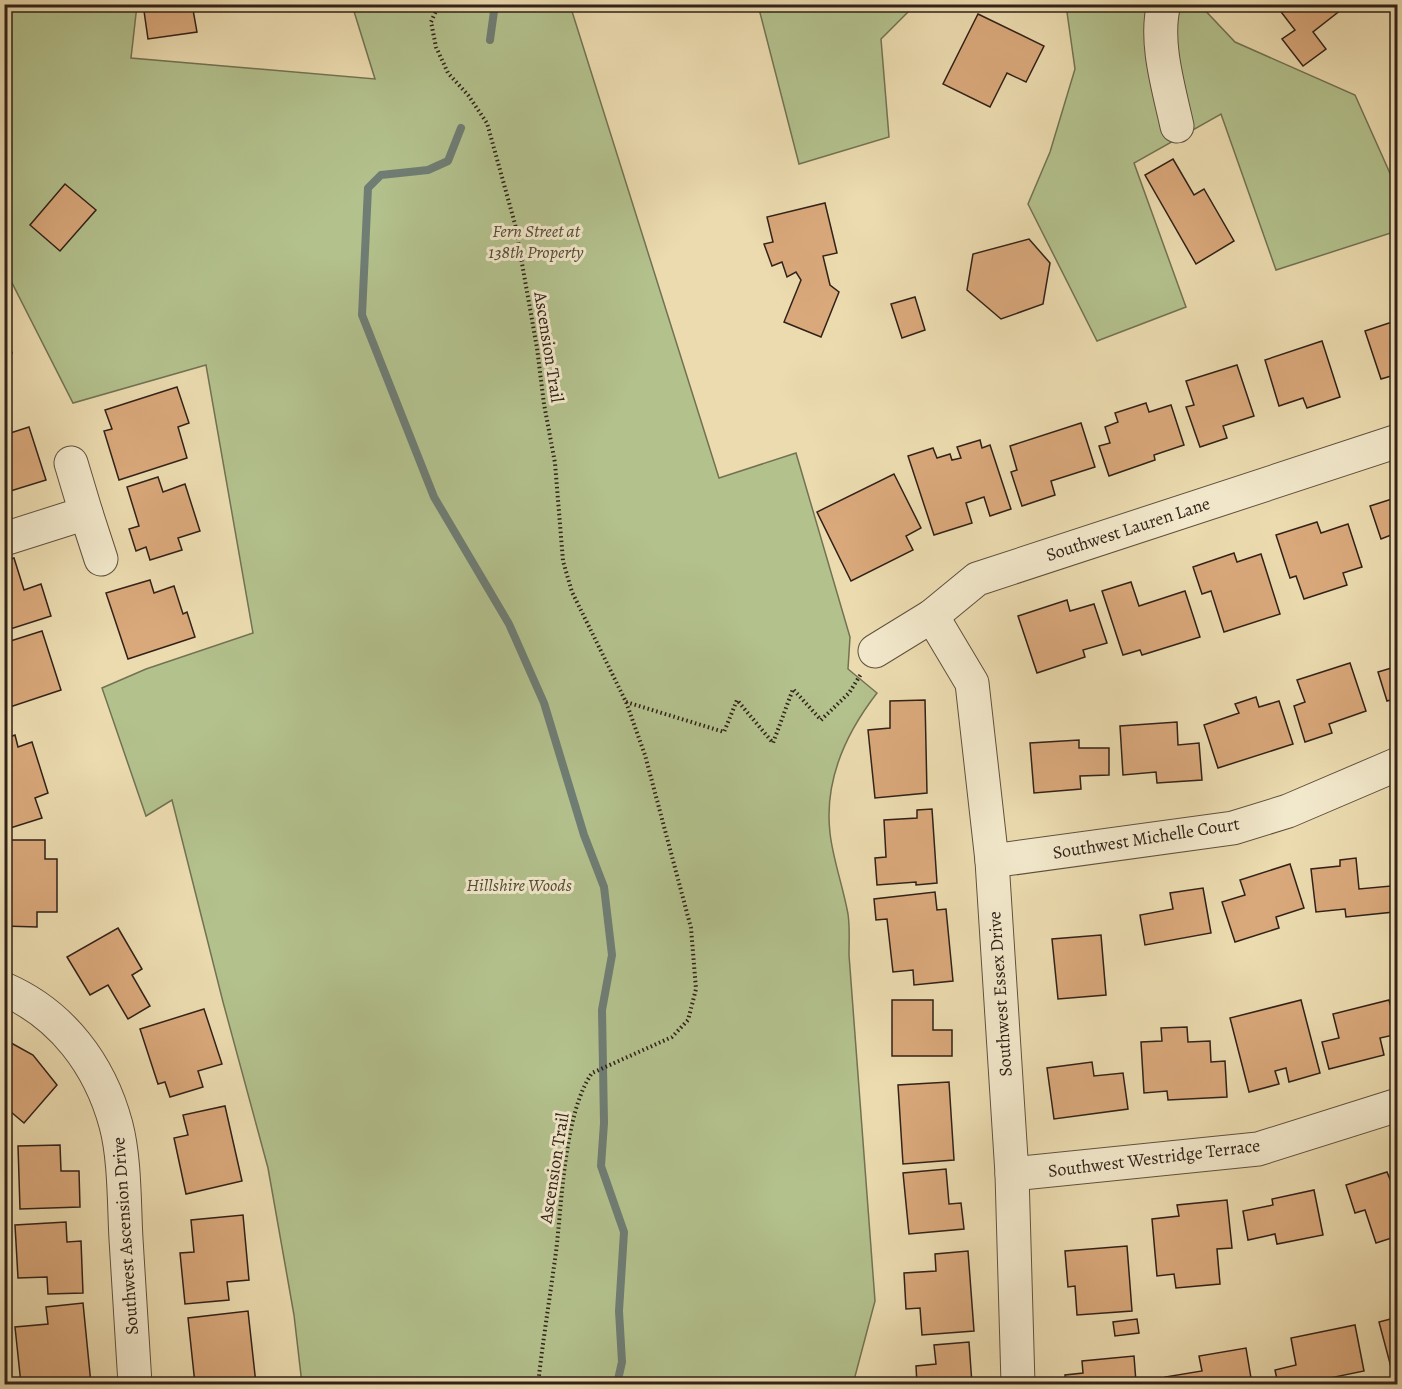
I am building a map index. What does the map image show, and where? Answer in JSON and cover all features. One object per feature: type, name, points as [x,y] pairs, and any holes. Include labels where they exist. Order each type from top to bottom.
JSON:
[{"type":"street","points":[[1164,4],[1160,18],[1164,66],[1177,126]]},
{"type":"street","name":"Southwest Lauren Lane","points":[[875,651],[932,616],[977,579],[1398,441]]},
{"type":"street","points":[[71,463],[101,559]]},
{"type":"street","points":[[4,539],[86,513]]},
{"type":"street","name":"Southwest Essex Drive","points":[[932,616],[972,683],[992,861],[1012,1174],[1018,1384]]},
{"type":"street","name":"Southwest Michelle Court","points":[[992,861],[1233,828],[1288,811],[1398,764]]},
{"type":"street","name":"Southwest Ascension Drive","points":[[4,989],[37,1007],[72,1037],[86,1056],[104,1092],[116,1126],[122,1168],[135,1384]]},
{"type":"street","name":"Southwest Westridge Terrace","points":[[1012,1174],[1258,1149],[1398,1105]]},
{"type":"path","name":"Ascension Trail","points":[[439,4],[431,22],[436,47],[448,73],[468,95],[487,123],[515,224],[555,463],[563,561],[572,592],[626,702],[645,755],[691,928],[696,989],[688,1020],[672,1037],[592,1073],[586,1083],[577,1109],[566,1160],[538,1384]]},
{"type":"path","points":[[626,702],[724,732],[737,700],[773,743],[794,689],[821,720],[849,693],[875,651]]},
{"type":"green space","name":"Hillshire Woods","points":[[5,5],[137,5],[131,58],[375,79],[352,5],[570,5],[719,478],[796,453],[850,637],[848,669],[877,693],[856,724],[840,758],[830,795],[829,814],[831,843],[849,919],[849,955],[875,1301],[853,1384],[302,1384],[294,1315],[268,1168],[172,800],[146,816],[102,688],[146,669],[253,633],[206,365],[73,403],[5,269]]},
{"type":"green space","points":[[758,5],[915,5],[881,39],[889,137],[799,164]]},
{"type":"green space","points":[[1066,5],[1200,5],[1235,42],[1355,95],[1397,189],[1397,231],[1276,270],[1221,114],[1134,163],[1186,307],[1097,341],[1028,204],[1050,152],[1075,69]]},
{"type":"building","points":[[143,4],[192,4],[197,32],[148,39]]},
{"type":"building","points":[[1275,4],[1344,4],[1346,6],[1313,32],[1326,49],[1303,66],[1282,39],[1295,30]]},
{"type":"building","points":[[978,14],[1044,46],[1026,82],[1007,73],[990,107],[943,84]]},
{"type":"building","points":[[1173,159],[1194,195],[1204,189],[1234,241],[1196,264],[1145,175]]},
{"type":"building","points":[[65,184],[96,210],[60,251],[30,225]]},
{"type":"building","points":[[825,203],[837,253],[823,256],[830,285],[839,292],[821,337],[784,322],[801,280],[796,272],[787,277],[782,262],[772,266],[764,244],[773,242],[767,217]]},
{"type":"building","points":[[1029,239],[1050,263],[1043,304],[1001,319],[967,290],[973,254]]},
{"type":"building","points":[[915,297],[925,330],[902,338],[891,304]]},
{"type":"building","points":[[1398,320],[1398,374],[1381,379],[1365,331]]},
{"type":"building","points":[[4,330],[12,353],[4,355]]},
{"type":"building","points":[[1322,341],[1340,397],[1307,408],[1303,398],[1279,406],[1265,360]]},
{"type":"building","points":[[1237,365],[1254,416],[1223,426],[1227,438],[1200,447],[1186,407],[1194,405],[1186,381]]},
{"type":"building","points":[[177,387],[189,423],[178,427],[187,458],[119,480],[104,431],[112,429],[105,410]]},
{"type":"building","points":[[1146,403],[1149,412],[1171,405],[1184,445],[1154,455],[1155,460],[1109,476],[1099,446],[1110,443],[1105,427],[1118,422],[1115,413]]},
{"type":"building","points":[[1081,423],[1095,467],[1051,481],[1055,495],[1022,506],[1011,472],[1017,470],[1010,446]]},
{"type":"building","points":[[29,427],[46,480],[4,493],[4,435]]},
{"type":"building","points":[[980,440],[982,448],[990,445],[1011,509],[990,516],[984,497],[966,503],[972,523],[934,535],[908,456],[933,448],[937,458],[950,454],[952,460],[961,458],[957,447]]},
{"type":"building","points":[[894,474],[921,528],[906,536],[913,550],[851,581],[817,512]]},
{"type":"building","points":[[158,477],[163,492],[185,484],[200,531],[178,538],[182,550],[150,560],[146,547],[136,551],[129,529],[139,526],[127,487]]},
{"type":"building","points":[[1398,497],[1398,554],[1391,535],[1381,539],[1370,506]]},
{"type":"building","points":[[1317,522],[1321,533],[1348,524],[1362,567],[1343,573],[1347,585],[1304,599],[1296,576],[1290,578],[1276,535]]},
{"type":"building","points":[[1234,553],[1237,562],[1261,554],[1280,614],[1224,632],[1211,591],[1202,594],[1193,567]]},
{"type":"building","points":[[14,558],[24,590],[41,584],[51,616],[4,631],[4,561]]},
{"type":"building","points":[[150,580],[154,593],[174,586],[183,614],[187,612],[195,637],[128,659],[106,593]]},
{"type":"building","points":[[1131,582],[1139,606],[1185,591],[1200,637],[1142,655],[1140,650],[1123,655],[1102,591]]},
{"type":"building","points":[[1067,600],[1070,611],[1094,604],[1107,643],[1083,650],[1085,657],[1037,673],[1018,616]]},
{"type":"building","points":[[42,631],[61,690],[4,709],[4,643]]},
{"type":"building","points":[[1350,663],[1366,711],[1329,724],[1332,733],[1305,742],[1294,706],[1305,702],[1297,680]]},
{"type":"building","points":[[1398,666],[1398,698],[1387,701],[1378,672]]},
{"type":"building","points":[[1256,697],[1259,707],[1279,701],[1293,744],[1218,768],[1204,725],[1239,713],[1235,704]]},
{"type":"building","points":[[925,700],[927,793],[875,798],[868,730],[890,728],[890,701]]},
{"type":"building","points":[[1177,722],[1178,745],[1199,743],[1202,780],[1157,783],[1156,772],[1123,775],[1120,726]]},
{"type":"building","points":[[15,735],[18,747],[32,742],[48,793],[35,798],[42,818],[4,830],[4,739]]},
{"type":"building","points":[[1079,740],[1079,748],[1109,748],[1109,775],[1080,776],[1081,789],[1034,793],[1030,743]]},
{"type":"building","points":[[932,809],[937,883],[877,885],[875,858],[886,857],[884,820],[917,818],[917,810]]},
{"type":"building","points":[[8,840],[45,840],[45,859],[57,859],[57,912],[37,912],[37,927],[4,926],[4,885],[8,885]]},
{"type":"building","points":[[1356,858],[1359,889],[1391,886],[1394,912],[1346,917],[1345,909],[1316,912],[1311,869],[1340,866],[1340,860]]},
{"type":"building","points":[[1290,864],[1304,908],[1276,917],[1279,928],[1235,942],[1222,902],[1245,895],[1240,880]]},
{"type":"building","points":[[1203,888],[1211,933],[1145,945],[1140,915],[1173,909],[1170,893]]},
{"type":"building","points":[[935,892],[937,910],[946,909],[953,981],[914,985],[913,970],[893,972],[887,919],[876,920],[874,899]]},
{"type":"building","points":[[118,928],[142,969],[132,975],[150,1006],[128,1019],[108,985],[90,995],[67,957]]},
{"type":"building","points":[[1101,935],[1106,995],[1058,999],[1052,939]]},
{"type":"building","points":[[892,1000],[933,1000],[933,1030],[952,1030],[952,1056],[892,1056]]},
{"type":"building","points":[[1301,1000],[1320,1073],[1289,1082],[1286,1068],[1275,1071],[1279,1084],[1249,1092],[1230,1018]]},
{"type":"building","points":[[1389,1000],[1398,1034],[1380,1038],[1384,1055],[1329,1069],[1322,1042],[1339,1038],[1333,1014]]},
{"type":"building","points":[[204,1009],[222,1064],[198,1071],[203,1087],[170,1097],[165,1082],[158,1084],[140,1029]]},
{"type":"building","points":[[1187,1027],[1188,1042],[1210,1041],[1211,1062],[1225,1061],[1227,1097],[1168,1100],[1167,1091],[1144,1093],[1141,1042],[1162,1041],[1161,1028]]},
{"type":"building","points":[[4,1039],[33,1055],[57,1085],[24,1123],[4,1106]]},
{"type":"building","points":[[1092,1062],[1094,1076],[1123,1073],[1128,1109],[1054,1119],[1047,1068]]},
{"type":"building","points":[[949,1082],[954,1160],[903,1164],[898,1085]]},
{"type":"building","points":[[225,1106],[242,1181],[186,1194],[174,1138],[188,1135],[183,1115]]},
{"type":"building","points":[[60,1145],[61,1171],[79,1171],[80,1207],[20,1209],[18,1146]]},
{"type":"building","points":[[946,1169],[949,1204],[961,1203],[964,1229],[909,1234],[903,1173]]},
{"type":"building","points":[[1387,1172],[1392,1184],[1398,1182],[1398,1236],[1376,1243],[1365,1210],[1355,1213],[1346,1185]]},
{"type":"building","points":[[1314,1190],[1323,1235],[1277,1244],[1275,1234],[1248,1240],[1243,1211],[1273,1205],[1272,1199]]},
{"type":"building","points":[[1227,1200],[1232,1248],[1217,1249],[1220,1284],[1176,1288],[1174,1274],[1157,1276],[1152,1219],[1179,1216],[1177,1205]]},
{"type":"building","points":[[243,1215],[249,1280],[227,1282],[229,1300],[185,1304],[180,1253],[194,1252],[191,1220]]},
{"type":"building","points":[[66,1222],[67,1242],[81,1241],[83,1293],[48,1294],[47,1277],[18,1278],[15,1225]]},
{"type":"building","points":[[1127,1246],[1132,1311],[1077,1315],[1075,1286],[1068,1287],[1065,1251]]},
{"type":"building","points":[[968,1251],[974,1331],[922,1335],[920,1308],[906,1309],[904,1273],[936,1271],[935,1254]]},
{"type":"building","points":[[83,1303],[91,1384],[21,1384],[15,1327],[48,1324],[46,1307]]},
{"type":"building","points":[[248,1311],[256,1384],[195,1384],[188,1318]]},
{"type":"building","points":[[1398,1317],[1398,1370],[1392,1371],[1379,1322]]},
{"type":"building","points":[[1137,1319],[1139,1333],[1115,1336],[1113,1322]]},
{"type":"building","points":[[1355,1325],[1364,1371],[1320,1380],[1320,1384],[1278,1384],[1275,1370],[1296,1365],[1291,1338]]},
{"type":"building","points":[[969,1342],[972,1384],[917,1384],[916,1366],[936,1364],[934,1345]]},
{"type":"building","points":[[1246,1348],[1252,1384],[1166,1384],[1165,1377],[1202,1371],[1199,1356]]},
{"type":"building","points":[[1134,1356],[1136,1382],[1150,1381],[1150,1384],[1066,1384],[1065,1375],[1083,1373],[1082,1361]]},
{"type":"waterway","points":[[490,40],[495,4]]},
{"type":"waterway","points":[[461,128],[448,161],[428,170],[381,175],[368,188],[362,315],[434,497],[509,624],[544,703],[584,835],[604,887],[612,955],[602,1010],[604,1123],[601,1166],[624,1232],[619,1311],[622,1362],[617,1384]]},
{"type":"park label","name":"Fern Street at 138th Property","points":[[536,241]]}]
